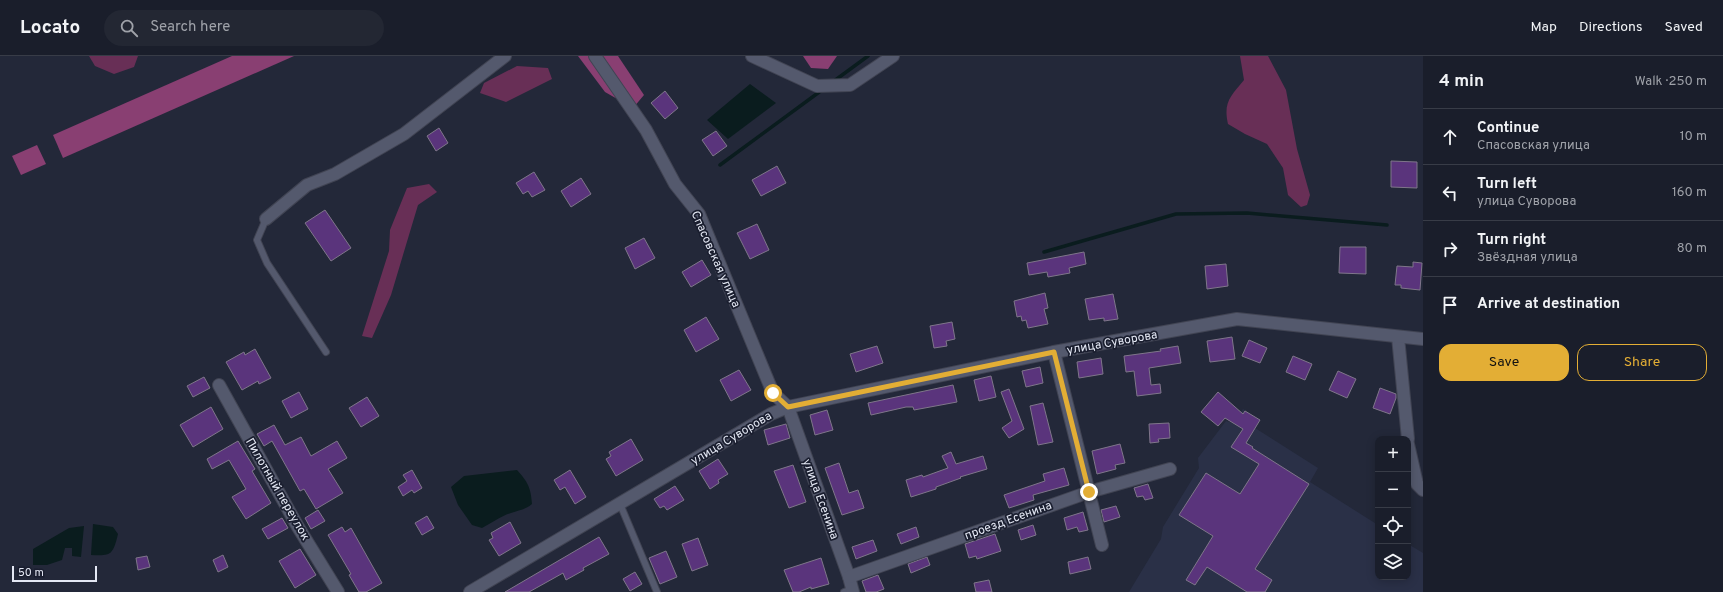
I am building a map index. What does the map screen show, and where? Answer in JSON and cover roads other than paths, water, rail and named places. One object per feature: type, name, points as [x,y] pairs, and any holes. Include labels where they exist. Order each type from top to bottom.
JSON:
[{"type":"street","points":[[266,218],[307,185],[335,174],[404,134],[505,56]]},
{"type":"street","name":"Спасовская улица","points":[[595,56],[646,130],[675,184],[699,214],[773,393],[788,407]]},
{"type":"street","points":[[752,56],[816,86],[850,85],[893,56]]},
{"type":"street","name":"улица Суворова","points":[[470,592],[772,414],[788,407],[1054,352],[1237,319],[1423,339]]},
{"type":"street","points":[[1398,337],[1408,436]]},
{"type":"street","points":[[1054,352],[1102,545]]},
{"type":"street","name":"Пилотный переулок","points":[[219,385],[298,527],[338,592]]},
{"type":"street","name":"улица Есенина","points":[[788,407],[849,577],[849,591]]},
{"type":"street","points":[[1411,457],[1417,484],[1423,490]]},
{"type":"street","name":"проезд Есенина","points":[[849,577],[1089,492],[1170,469]]},
{"type":"lane","points":[[266,218],[257,240],[267,263],[326,352]]},
{"type":"lane","points":[[620,504],[657,592]]},
{"type":"waterway","points":[[834,81],[868,56]]},
{"type":"waterway","points":[[720,165],[822,90]]},
{"type":"waterway","points":[[1044,252],[1176,214],[1247,213],[1387,225]]}]
